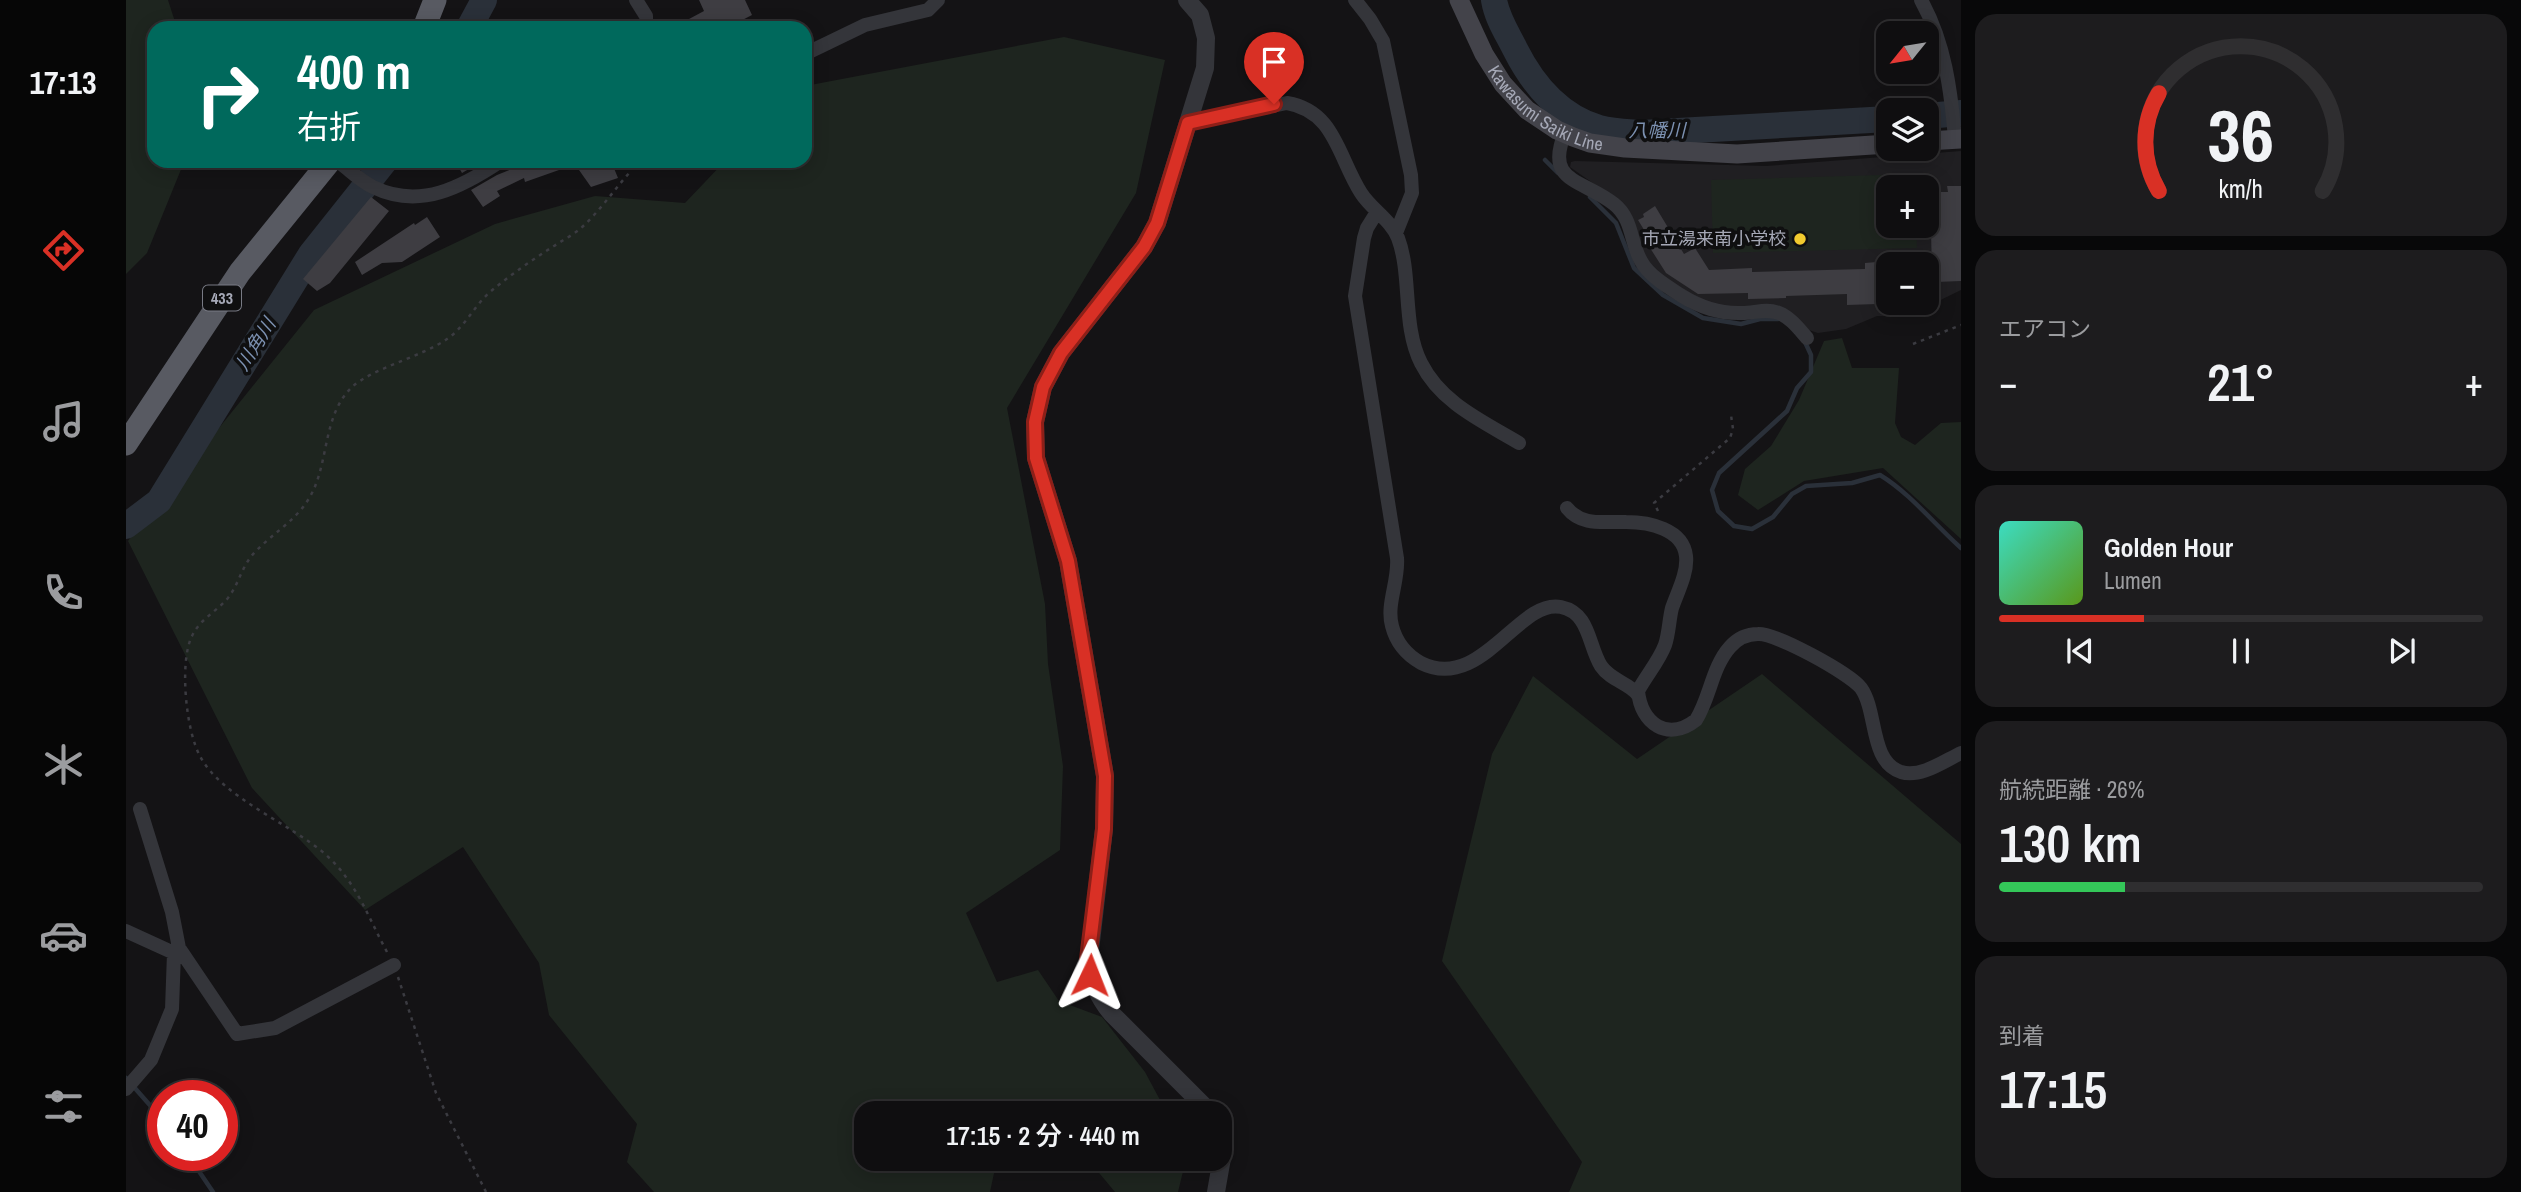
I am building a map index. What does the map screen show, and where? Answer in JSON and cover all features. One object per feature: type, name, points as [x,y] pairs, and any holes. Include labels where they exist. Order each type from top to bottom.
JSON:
[{"type":"highway","points":[[427,21],[435,0]]},
{"type":"highway","name":"433","points":[[126,444],[240,272],[324,168]]},
{"type":"main road","name":"Kawasumi Saiki Line","points":[[1459,0],[1503,84],[1527,110],[1565,133],[1607,146],[1723,153],[1772,153],[1876,145]]},
{"type":"main road","points":[[1939,139],[1957,136]]},
{"type":"street","points":[[636,0],[646,16],[646,21]]},
{"type":"street","points":[[812,51],[865,25],[928,10],[938,0]]},
{"type":"street","points":[[1187,0],[1200,15],[1206,38],[1205,68],[1157,223],[1144,247],[1061,353],[1043,387],[1035,422],[1036,458],[1068,561],[1105,776],[1104,829],[1088,959],[1090,975],[1102,1002],[1112,1014],[1199,1101]]},
{"type":"street","points":[[1354,0],[1383,41],[1413,184],[1410,202],[1396,233]]},
{"type":"street","points":[[1921,0],[1937,37],[1952,91],[1957,136]]},
{"type":"street","points":[[1188,123],[1274,104],[1300,105],[1322,119],[1360,193],[1396,233],[1412,335],[1422,365],[1451,402],[1519,443]]},
{"type":"street","points":[[1565,133],[1557,157],[1562,171],[1609,200],[1623,213],[1639,258],[1653,276],[1709,310],[1743,314],[1768,310],[1778,313],[1787,317],[1807,338]]},
{"type":"street","points":[[346,168],[372,187],[413,197],[446,192],[470,182],[490,168]]},
{"type":"street","points":[[1377,212],[1364,238],[1355,296],[1397,558],[1390,613],[1395,635],[1407,653],[1416,660],[1437,668],[1459,667],[1479,657],[1536,613],[1547,607],[1559,606],[1580,617],[1601,666],[1617,682],[1632,688],[1638,695],[1647,718],[1665,730],[1677,730],[1696,720],[1728,649],[1745,636],[1767,635],[1842,672],[1860,687],[1870,709],[1880,749],[1893,768],[1914,774],[1961,753]]},
{"type":"street","points":[[1567,508],[1581,520],[1639,523],[1661,528],[1673,534],[1682,544],[1686,556],[1685,570],[1671,611],[1664,647],[1638,695]]},
{"type":"street","points":[[126,1089],[151,1060],[172,1009],[177,951],[172,912],[140,809]]},
{"type":"street","points":[[126,931],[177,951],[237,1034],[275,1028],[394,965]]},
{"type":"street","points":[[1216,1192],[1220,1171]]},
{"type":"path","points":[[486,1192],[436,1093],[394,965],[360,897],[341,869],[323,852],[223,783],[209,771],[200,757],[194,743],[185,684],[190,638],[205,617],[228,598],[248,559],[268,538],[290,522],[308,500],[319,474],[331,424],[341,401],[353,386],[449,338],[481,299],[505,279],[581,228],[634,168]]},
{"type":"path","points":[[1913,344],[1961,325]]},
{"type":"path","points":[[1673,534],[1654,503],[1730,438],[1731,415]]},
{"type":"shaded area","points":[[126,0],[168,0],[175,21],[147,21],[147,168],[182,168],[147,253],[126,274]]},
{"type":"shaded area","points":[[1064,37],[1165,60],[1136,193],[1007,408],[1045,604],[1048,664],[1063,766],[1060,850],[966,913],[997,982],[1038,970],[1059,1001],[1102,1017],[1145,1072],[1161,1101],[854,1101],[854,1171],[994,1171],[990,1192],[654,1192],[627,1162],[637,1124],[549,1015],[539,963],[463,847],[365,910],[252,788],[128,541],[314,310],[495,224],[595,196],[685,203],[718,168],[812,168],[812,85]]},
{"type":"shaded area","name":"市立湯来南小学校","points":[[1961,151],[1961,290],[1939,301],[1939,252],[1876,252],[1876,315],[1910,315],[1877,316],[1846,329],[1818,333],[1743,309],[1710,305],[1683,292],[1651,268],[1611,196],[1570,167],[1571,162],[1766,166],[1876,158],[1876,161],[1939,161],[1939,153]]},
{"type":"shaded area","points":[[1876,175],[1876,238],[1917,238],[1917,248],[1713,253],[1711,180]]},
{"type":"shaded area","points":[[1842,338],[1852,368],[1899,368],[1895,423],[1901,437],[1915,445],[1941,423],[1961,422],[1961,539],[1883,468],[1804,481],[1758,510],[1738,495],[1745,469],[1771,446],[1799,400],[1824,341]]},
{"type":"shaded area","points":[[1762,674],[1961,844],[1961,1192],[1569,1192],[1582,1162],[1442,961],[1492,754],[1533,676],[1637,759]]},
{"type":"shaded area","points":[[1098,1171],[1183,1171],[1178,1192],[1115,1192]]},
{"type":"building","points":[[699,0],[745,0],[752,15],[740,21],[690,21],[689,19],[704,11]]},
{"type":"building","points":[[514,168],[559,170],[525,182],[524,178],[497,191],[500,196],[483,207],[471,190]]},
{"type":"building","points":[[614,168],[618,178],[591,187],[579,170]]},
{"type":"building","points":[[1947,186],[1961,186],[1961,281],[1939,282],[1939,252],[1932,252],[1931,238],[1939,238],[1939,192],[1948,192]]},
{"type":"building","points":[[371,197],[389,211],[330,283],[317,291],[303,279]]},
{"type":"building","points":[[1655,206],[1684,254],[1695,248],[1709,270],[1752,268],[1752,272],[1865,269],[1865,263],[1876,262],[1876,304],[1847,305],[1847,294],[1748,299],[1748,293],[1698,294],[1666,273],[1645,240],[1649,238],[1638,220],[1644,217],[1643,214]]},
{"type":"building","points":[[427,217],[440,237],[402,262],[382,263],[362,275],[355,262]]},
{"type":"waterway","name":"川角川","points":[[473,21],[484,0]]},
{"type":"waterway","name":"八幡川","points":[[1494,0],[1497,13],[1522,62],[1539,87],[1572,116],[1599,128],[1642,133],[1876,120]]},
{"type":"waterway","name":"八幡川","points":[[1939,115],[1961,113]]},
{"type":"waterway","points":[[1545,160],[1558,173]]},
{"type":"waterway","name":"川角川","points":[[126,526],[159,501],[311,254],[379,168]]},
{"type":"waterway","points":[[1590,197],[1616,223],[1634,268],[1663,295],[1703,318],[1741,324],[1760,319],[1778,319]]},
{"type":"waterway","points":[[1805,342],[1811,355],[1811,372],[1797,388],[1787,411],[1719,473],[1712,490],[1718,511],[1734,526],[1752,529],[1773,517],[1792,494],[1806,486],[1852,483],[1880,475],[1912,500],[1961,548]]},
{"type":"waterway","points":[[126,1078],[147,1102]]},
{"type":"waterway","points":[[199,1171],[213,1192]]},
{"type":"place","name":"市立湯来南小学校","points":[[1800,239]]},
{"type":"route","points":[[1090,975],[1088,959],[1104,829],[1105,776],[1068,561],[1036,458],[1035,422],[1043,387],[1061,353],[1144,247],[1157,223],[1188,123],[1274,104]]}]
